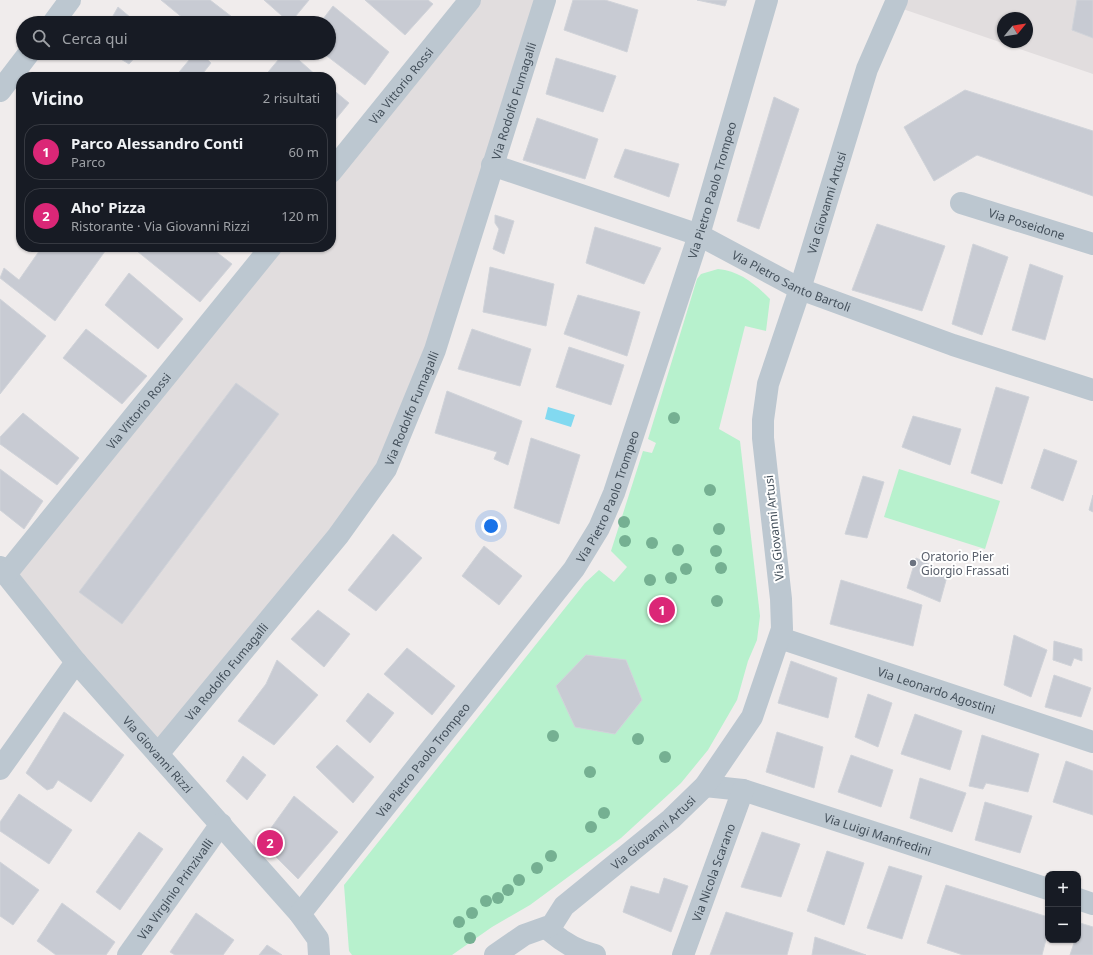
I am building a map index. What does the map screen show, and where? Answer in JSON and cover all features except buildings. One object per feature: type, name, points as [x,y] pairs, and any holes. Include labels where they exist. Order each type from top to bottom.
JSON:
[{"type":"street","points":[[57,16],[70,0]]},
{"type":"street","name":"Via Vittorio Rossi","points":[[336,166],[470,0]]},
{"type":"street","name":"Via Rodolfo Fumagalli","points":[[158,754],[338,536],[386,469],[435,350],[545,0]]},
{"type":"street","name":"Via Pietro Paolo Trompeo","points":[[300,914],[569,575],[588,547],[610,505],[699,235],[766,0]]},
{"type":"street","name":"Via Giovanni Artusi","points":[[552,925],[564,906],[671,819],[705,786],[752,717],[782,629],[782,610],[763,438],[762,420],[768,384],[800,289],[867,69],[897,0]]},
{"type":"street","points":[[0,91],[24,60]]},
{"type":"street","name":"Via Pietro Santo Bartoli","points":[[492,165],[699,235],[800,289],[953,345],[1093,390]]},
{"type":"street","name":"Via Poseidone","points":[[961,202],[1093,244]]},
{"type":"street","name":"Via Vittorio Rossi","points":[[3,571],[267,252]]},
{"type":"street","name":"Via Giovanni Rizzi","points":[[3,571],[76,662],[300,914],[319,947]]},
{"type":"street","name":"Via Leonardo Agostini","points":[[780,638],[1093,742]]},
{"type":"street","points":[[0,769],[76,662]]},
{"type":"street","name":"Via Luigi Manfredini","points":[[705,786],[743,790],[1045,888]]},
{"type":"street","name":"Via Nicola Scarano","points":[[683,955],[743,790]]},
{"type":"street","name":"Via Virginio Prinzivalli","points":[[128,955],[221,824]]},
{"type":"street","points":[[1081,900],[1093,904]]},
{"type":"street","points":[[495,955],[524,935],[552,925]]},
{"type":"street","points":[[552,925],[550,931],[561,941],[574,948],[595,955]]},
{"type":"shaded area","points":[[470,0],[545,0],[386,469],[158,754],[6,574],[267,252],[336,252],[336,166]]},
{"type":"shaded area","points":[[897,0],[1093,0],[1093,74],[1017,48],[1033,48],[1033,12],[997,12],[997,41],[894,6]]},
{"type":"green space","points":[[718,269],[733,272],[753,283],[770,299],[766,331],[745,326],[719,429],[740,441],[760,616],[757,640],[748,661],[737,700],[708,750],[681,783],[621,838],[530,905],[492,927],[452,955],[352,955],[349,951],[344,885],[585,583],[599,570],[614,582],[627,567],[611,551],[643,451],[652,453],[656,443],[648,439],[697,279],[701,274]],"holes":[[[586,655],[626,660],[642,700],[615,734],[575,727],[556,686]]]},
{"type":"green space","points":[[899,469],[1000,501],[985,549],[884,517]]},
{"type":"water","points":[[548,407],[575,415],[571,427],[545,419]]},
{"type":"place","name":"Oratorio Pier Giorgio Frassati","points":[[913,563]]},
{"type":"place","name":"Parco Alessandro Conti","points":[[662,610]]},
{"type":"place","name":"Aho' Pizza","points":[[270,843]]}]
